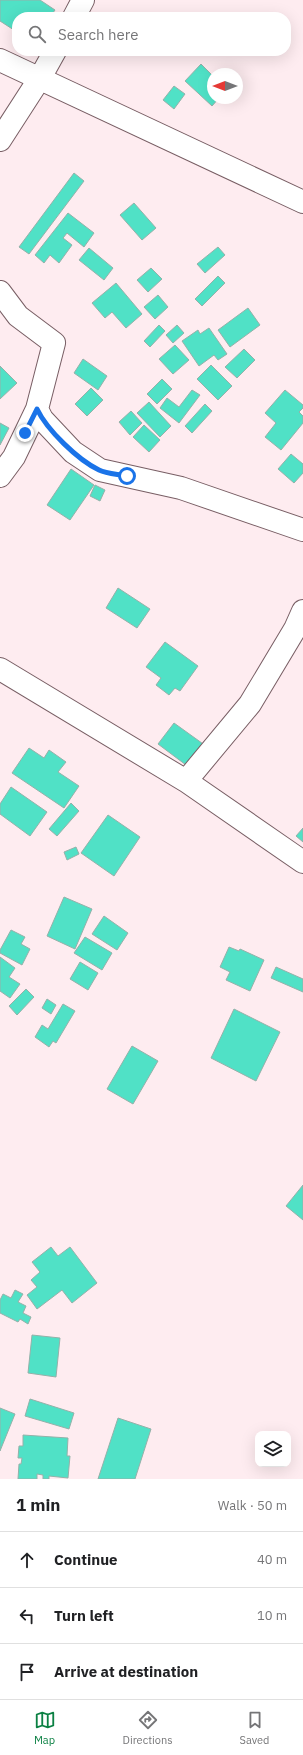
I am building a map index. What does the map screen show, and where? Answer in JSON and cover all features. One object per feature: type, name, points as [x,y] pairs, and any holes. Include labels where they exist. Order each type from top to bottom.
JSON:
[{"type":"street","points":[[77,12],[83,0]]},
{"type":"street","points":[[0,140],[40,78],[52,56]]},
{"type":"street","points":[[0,60],[303,202]]},
{"type":"street","points":[[0,292],[18,316],[54,343],[37,409],[14,457],[0,476]]},
{"type":"street","points":[[37,409],[42,419],[73,452],[100,470],[181,488],[303,530]]},
{"type":"street","points":[[186,781],[250,704],[303,611]]},
{"type":"street","points":[[0,669],[186,781],[303,862]]},
{"type":"building","points":[[0,0],[40,0],[55,10],[54,12],[12,12],[12,29],[0,21]]},
{"type":"building","points":[[201,64],[207,70],[207,101],[185,81]]},
{"type":"building","points":[[174,86],[185,94],[174,109],[163,100]]},
{"type":"building","points":[[74,173],[84,181],[29,254],[19,247]]},
{"type":"building","points":[[134,203],[156,228],[142,240],[120,215]]},
{"type":"building","points":[[68,213],[94,233],[84,247],[67,233],[63,238],[72,245],[59,263],[50,255],[44,263],[35,255]]},
{"type":"building","points":[[218,247],[225,255],[205,273],[197,264]]},
{"type":"building","points":[[89,248],[113,268],[104,280],[79,260]]},
{"type":"building","points":[[151,268],[162,279],[148,292],[137,280]]},
{"type":"building","points":[[218,276],[225,283],[202,306],[195,299]]},
{"type":"building","points":[[116,283],[142,314],[126,328],[112,312],[105,318],[92,303]]},
{"type":"building","points":[[158,295],[168,307],[155,319],[144,307]]},
{"type":"building","points":[[248,308],[260,325],[230,347],[218,330]]},
{"type":"building","points":[[159,325],[165,331],[150,347],[144,341]]},
{"type":"building","points":[[177,325],[184,333],[173,343],[166,335]]},
{"type":"building","points":[[209,328],[227,354],[218,360],[214,355],[199,366],[182,341],[198,330],[200,334]]},
{"type":"building","points":[[175,345],[189,360],[173,374],[159,359]]},
{"type":"building","points":[[244,349],[255,360],[237,378],[225,367]]},
{"type":"building","points":[[83,359],[107,376],[98,390],[74,373]]},
{"type":"building","points":[[211,365],[232,386],[218,400],[197,379]]},
{"type":"building","points":[[0,366],[17,383],[0,399]]},
{"type":"building","points":[[162,379],[172,389],[157,404],[147,394]]},
{"type":"building","points":[[91,388],[103,400],[87,416],[75,404]]},
{"type":"building","points":[[192,390],[200,395],[179,423],[160,408],[167,398],[179,407]]},
{"type":"building","points":[[285,390],[303,405],[303,408],[299,412],[303,416],[303,423],[281,450],[265,437],[276,423],[265,413]]},
{"type":"building","points":[[149,402],[171,426],[160,437],[137,413]]},
{"type":"building","points":[[205,404],[212,411],[192,433],[185,426]]},
{"type":"building","points":[[131,411],[142,423],[130,435],[119,422]]},
{"type":"building","points":[[0,423],[9,428],[0,445]]},
{"type":"building","points":[[144,425],[160,440],[149,452],[133,437]]},
{"type":"building","points":[[291,454],[303,464],[303,473],[294,483],[278,469]]},
{"type":"building","points":[[71,469],[94,485],[70,520],[47,505]]},
{"type":"building","points":[[95,485],[105,490],[100,501],[90,496]]},
{"type":"building","points":[[118,588],[150,609],[137,628],[106,608]]},
{"type":"building","points":[[165,642],[198,666],[180,691],[175,688],[169,695],[156,685],[161,678],[146,667]]},
{"type":"building","points":[[174,723],[206,746],[190,768],[158,744]]},
{"type":"building","points":[[29,748],[44,758],[49,750],[66,762],[58,772],[79,786],[64,808],[12,773]]},
{"type":"building","points":[[11,787],[47,812],[30,836],[0,814],[0,804]]},
{"type":"building","points":[[71,803],[79,811],[57,836],[49,829]]},
{"type":"building","points":[[108,815],[140,837],[114,876],[81,853]]},
{"type":"building","points":[[303,828],[303,842],[296,836]]},
{"type":"building","points":[[76,847],[79,854],[67,860],[64,852]]},
{"type":"building","points":[[64,897],[92,909],[75,949],[47,936]]},
{"type":"building","points":[[104,916],[128,933],[117,950],[92,934]]},
{"type":"building","points":[[11,930],[25,937],[21,944],[30,949],[22,965],[0,953],[0,950]]},
{"type":"building","points":[[85,937],[112,953],[102,970],[74,953]]},
{"type":"building","points":[[229,947],[239,951],[240,949],[264,960],[250,991],[226,980],[230,972],[220,967]]},
{"type":"building","points":[[0,957],[15,968],[9,977],[20,984],[10,998],[0,991]]},
{"type":"building","points":[[80,962],[98,973],[88,990],[70,979]]},
{"type":"building","points":[[276,967],[303,979],[303,992],[271,978]]},
{"type":"building","points":[[26,989],[34,997],[17,1015],[9,1006]]},
{"type":"building","points":[[47,999],[56,1005],[51,1014],[42,1008]]},
{"type":"building","points":[[63,1004],[75,1011],[56,1043],[53,1041],[49,1047],[35,1037],[42,1025],[48,1029]]},
{"type":"building","points":[[234,1009],[280,1032],[256,1081],[211,1058]]},
{"type":"building","points":[[132,1046],[158,1061],[133,1104],[107,1089]]},
{"type":"building","points":[[303,1185],[303,1220],[286,1206]]},
{"type":"building","points":[[51,1247],[58,1256],[70,1247],[97,1283],[72,1303],[62,1290],[37,1309],[27,1295],[37,1287],[31,1280],[40,1272],[32,1262]]},
{"type":"building","points":[[15,1290],[23,1294],[18,1302],[26,1306],[23,1313],[31,1317],[28,1324],[20,1319],[18,1322],[0,1313],[0,1300],[3,1294],[11,1298]]},
{"type":"building","points":[[32,1335],[60,1338],[56,1377],[28,1373]]},
{"type":"building","points":[[30,1399],[74,1413],[69,1429],[25,1416]]},
{"type":"building","points":[[0,1408],[15,1414],[0,1451]]},
{"type":"building","points":[[118,1418],[151,1429],[135,1479],[98,1479]]},
{"type":"building","points":[[23,1435],[68,1438],[67,1456],[70,1456],[68,1478],[49,1476],[49,1479],[43,1479],[43,1475],[37,1474],[37,1479],[18,1479],[19,1464],[21,1464],[22,1458],[18,1458],[19,1446],[23,1446]]},
{"type":"route","points":[[25,433],[37,409],[42,419],[73,452],[100,470],[127,476]]}]
